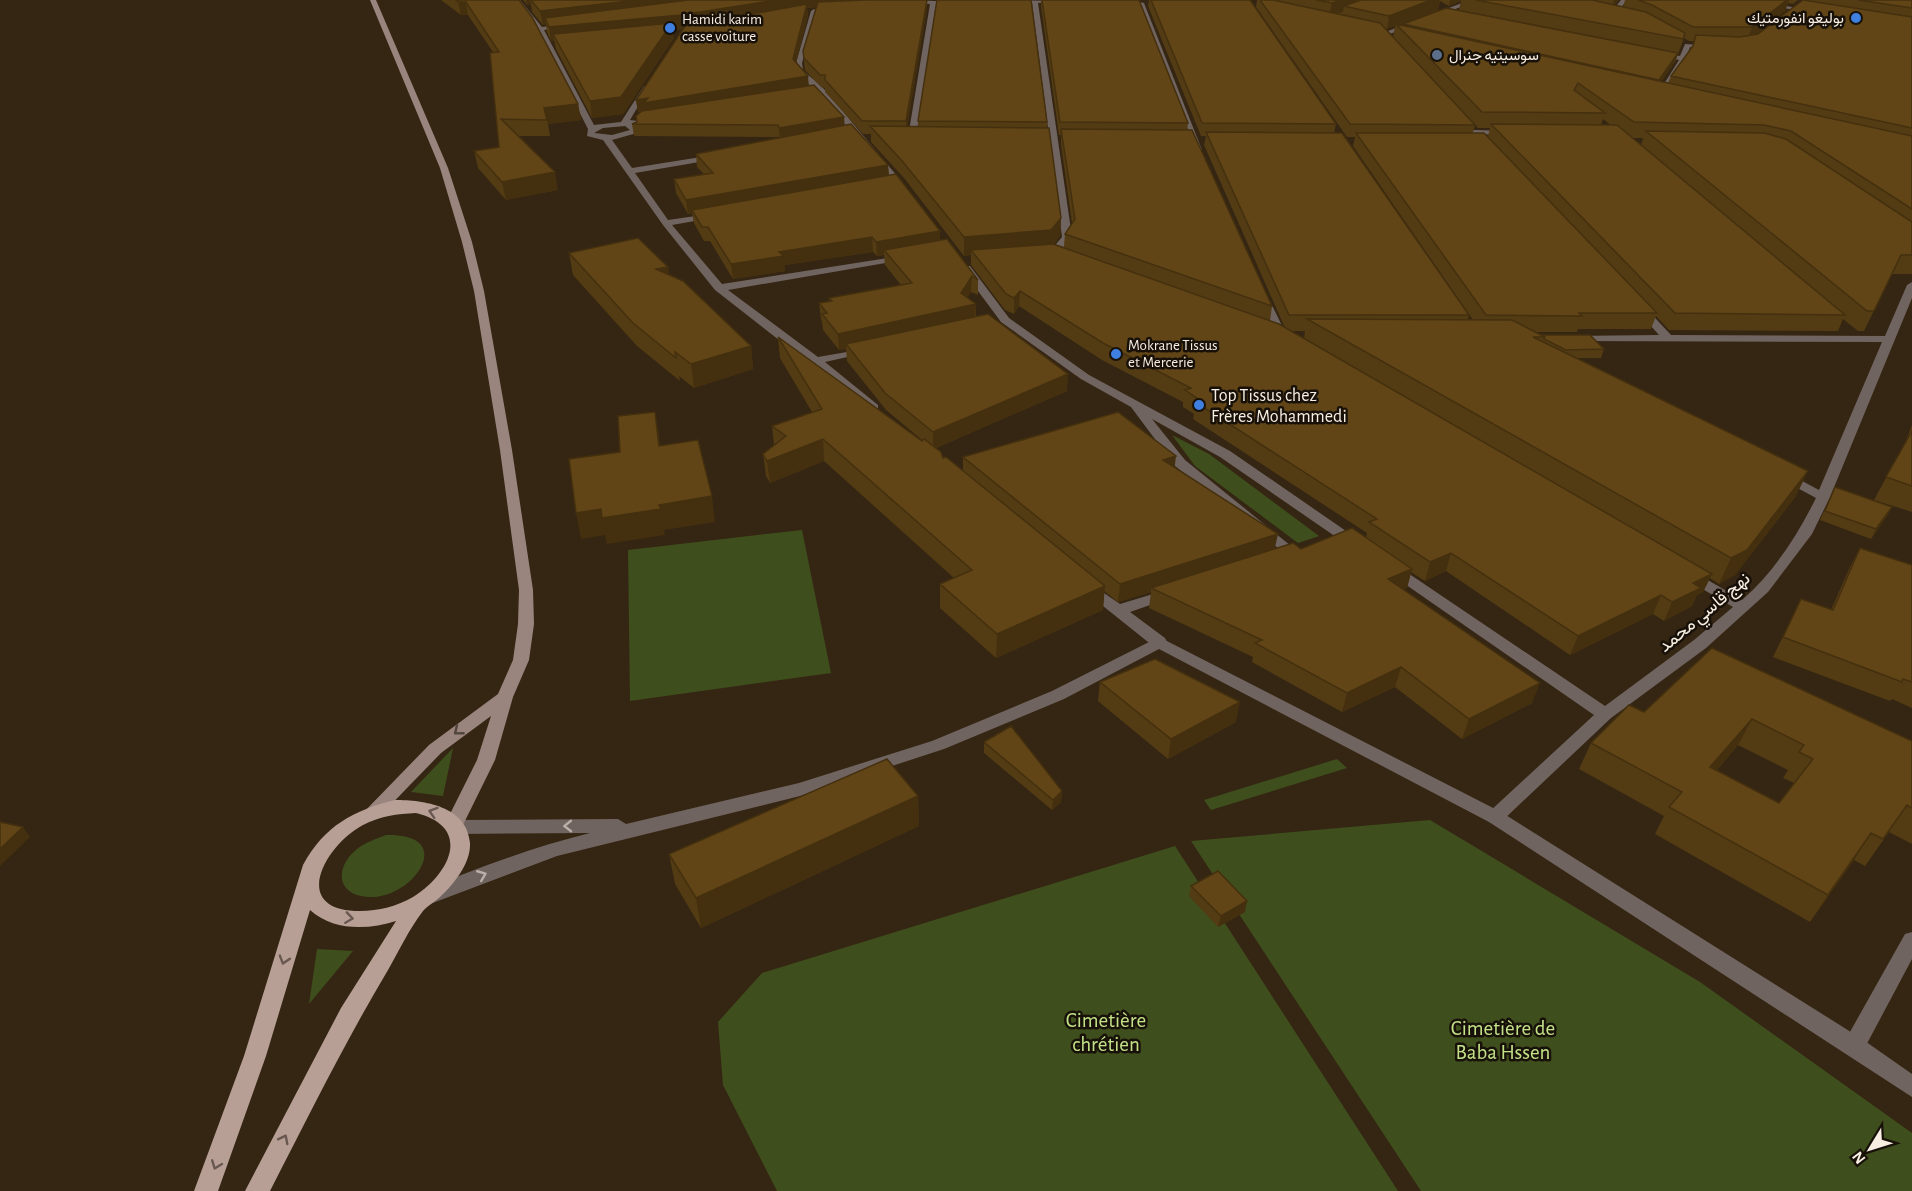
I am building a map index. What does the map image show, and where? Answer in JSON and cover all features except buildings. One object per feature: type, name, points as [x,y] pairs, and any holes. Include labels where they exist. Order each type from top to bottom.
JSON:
[{"type":"main road","points":[[373,0],[444,168],[479,291],[506,450],[526,590],[526,624],[521,660],[505,697],[486,760],[455,825]]},
{"type":"main road","points":[[206,1191],[255,1056],[308,884],[309,871],[325,844],[338,832],[371,814],[435,749],[505,697]]},
{"type":"main road","points":[[257,1191],[349,1015],[422,901],[449,877],[460,855],[460,836],[455,825],[443,815],[429,809],[411,807],[371,814]]},
{"type":"main road","points":[[308,884],[314,902],[332,915],[358,920],[388,916],[422,901]]},
{"type":"street","points":[[517,0],[540,29],[592,129],[590,134],[606,138],[624,136],[634,131],[633,126],[626,124],[606,124],[592,129]]},
{"type":"street","points":[[1383,34],[1476,0]]},
{"type":"street","points":[[1608,13],[1633,18],[1616,11],[1624,0]]},
{"type":"street","points":[[1742,0],[1820,12]]},
{"type":"street","points":[[1788,16],[1806,0]]},
{"type":"street","points":[[1001,1],[1071,2]]},
{"type":"street","points":[[1031,254],[1059,255],[1067,237],[1035,1]]},
{"type":"street","points":[[912,137],[933,2]]},
{"type":"street","points":[[905,3],[967,2]]},
{"type":"street","points":[[1130,3],[1152,3]]},
{"type":"street","points":[[1141,3],[1204,161]]},
{"type":"street","points":[[1439,5],[1456,15]]},
{"type":"street","points":[[524,9],[534,7]]},
{"type":"street","points":[[814,11],[798,63],[800,70],[821,91],[912,199]]},
{"type":"street","points":[[540,29],[574,25]]},
{"type":"street","points":[[1372,31],[1406,39]]},
{"type":"street","points":[[1383,34],[1399,50]]},
{"type":"street","points":[[1679,40],[1687,45],[1727,47]]},
{"type":"street","points":[[547,45],[558,44]]},
{"type":"street","points":[[1660,93],[1683,59],[1687,45]]},
{"type":"street","points":[[1649,52],[1683,59]]},
{"type":"street","points":[[626,124],[650,83]]},
{"type":"street","points":[[810,93],[821,91]]},
{"type":"street","points":[[1648,91],[1671,96]]},
{"type":"street","points":[[626,124],[642,118]]},
{"type":"street","points":[[1467,124],[1473,137],[1482,141]]},
{"type":"street","points":[[1473,137],[1522,133]]},
{"type":"street","points":[[843,134],[870,138]]},
{"type":"street","points":[[902,137],[924,137]]},
{"type":"street","points":[[606,138],[666,223],[719,288],[816,361],[880,414]]},
{"type":"street","points":[[1041,138],[1065,138]]},
{"type":"street","points":[[1183,139],[1206,139]]},
{"type":"street","points":[[631,171],[726,155]]},
{"type":"street","points":[[887,184],[899,182]]},
{"type":"street","points":[[666,223],[724,213]]},
{"type":"street","points":[[719,288],[916,255]]},
{"type":"street","points":[[970,260],[960,261],[1000,321],[1085,377],[1225,454],[1365,550]]},
{"type":"street","name":"نهج قاسي محمد","points":[[1494,817],[1605,714],[1700,644],[1763,589],[1804,534],[1823,497],[1912,285]]},
{"type":"street","points":[[1262,292],[1281,335],[1301,348]]},
{"type":"street","points":[[1628,295],[1668,338]]},
{"type":"street","points":[[1565,338],[1851,335],[1890,339]]},
{"type":"street","points":[[816,361],[883,346]]},
{"type":"street","points":[[1131,401],[1180,463],[1299,552],[1272,561]]},
{"type":"street","points":[[1771,471],[1823,497]]},
{"type":"street","points":[[1325,544],[1345,537]]},
{"type":"street","points":[[1384,563],[1605,714]]},
{"type":"street","points":[[1682,571],[1743,607]]},
{"type":"street","points":[[1080,580],[1159,642],[1494,817],[1854,1046],[1912,1087]]},
{"type":"street","points":[[1116,610],[1183,589]]},
{"type":"street","points":[[422,901],[491,871],[555,849],[800,789],[938,745],[1058,695],[1159,642]]},
{"type":"street","points":[[1700,644],[1721,654]]},
{"type":"street","points":[[455,825],[648,825]]},
{"type":"street","points":[[1854,1046],[1912,940]]},
{"type":"green space","points":[[1172,435],[1209,454],[1319,536],[1298,543],[1195,466]]},
{"type":"green space","points":[[802,530],[831,673],[630,701],[628,550]]},
{"type":"green space","points":[[453,748],[443,796],[411,792]]},
{"type":"green space","points":[[1337,759],[1347,768],[1211,810],[1204,800]]},
{"type":"green space","name":"Cimetière de Baba Hssen","points":[[1430,820],[1700,982],[1912,1133],[1912,1191],[1421,1191],[1191,841]]},
{"type":"green space","points":[[386,835],[409,837],[421,845],[424,856],[420,869],[410,881],[396,891],[379,896],[361,896],[352,893],[343,882],[343,869],[346,862],[360,847]]},
{"type":"green space","name":"Cimetière chrétien","points":[[1175,846],[1398,1191],[777,1191],[723,1085],[718,1022],[762,973]]},
{"type":"green space","points":[[317,949],[353,951],[309,1004]]},
{"type":"place","name":"بوليغو انفورمتيك","points":[[1856,18]]},
{"type":"place","name":"Hamidi karim casse voiture","points":[[670,28]]},
{"type":"place","name":"سوسيتيه جنرال","points":[[1437,55]]},
{"type":"place","name":"Mokrane Tissus et Mercerie","points":[[1116,354]]},
{"type":"place","name":"Top Tissus chez Frères Mohammedi","points":[[1199,405]]}]
